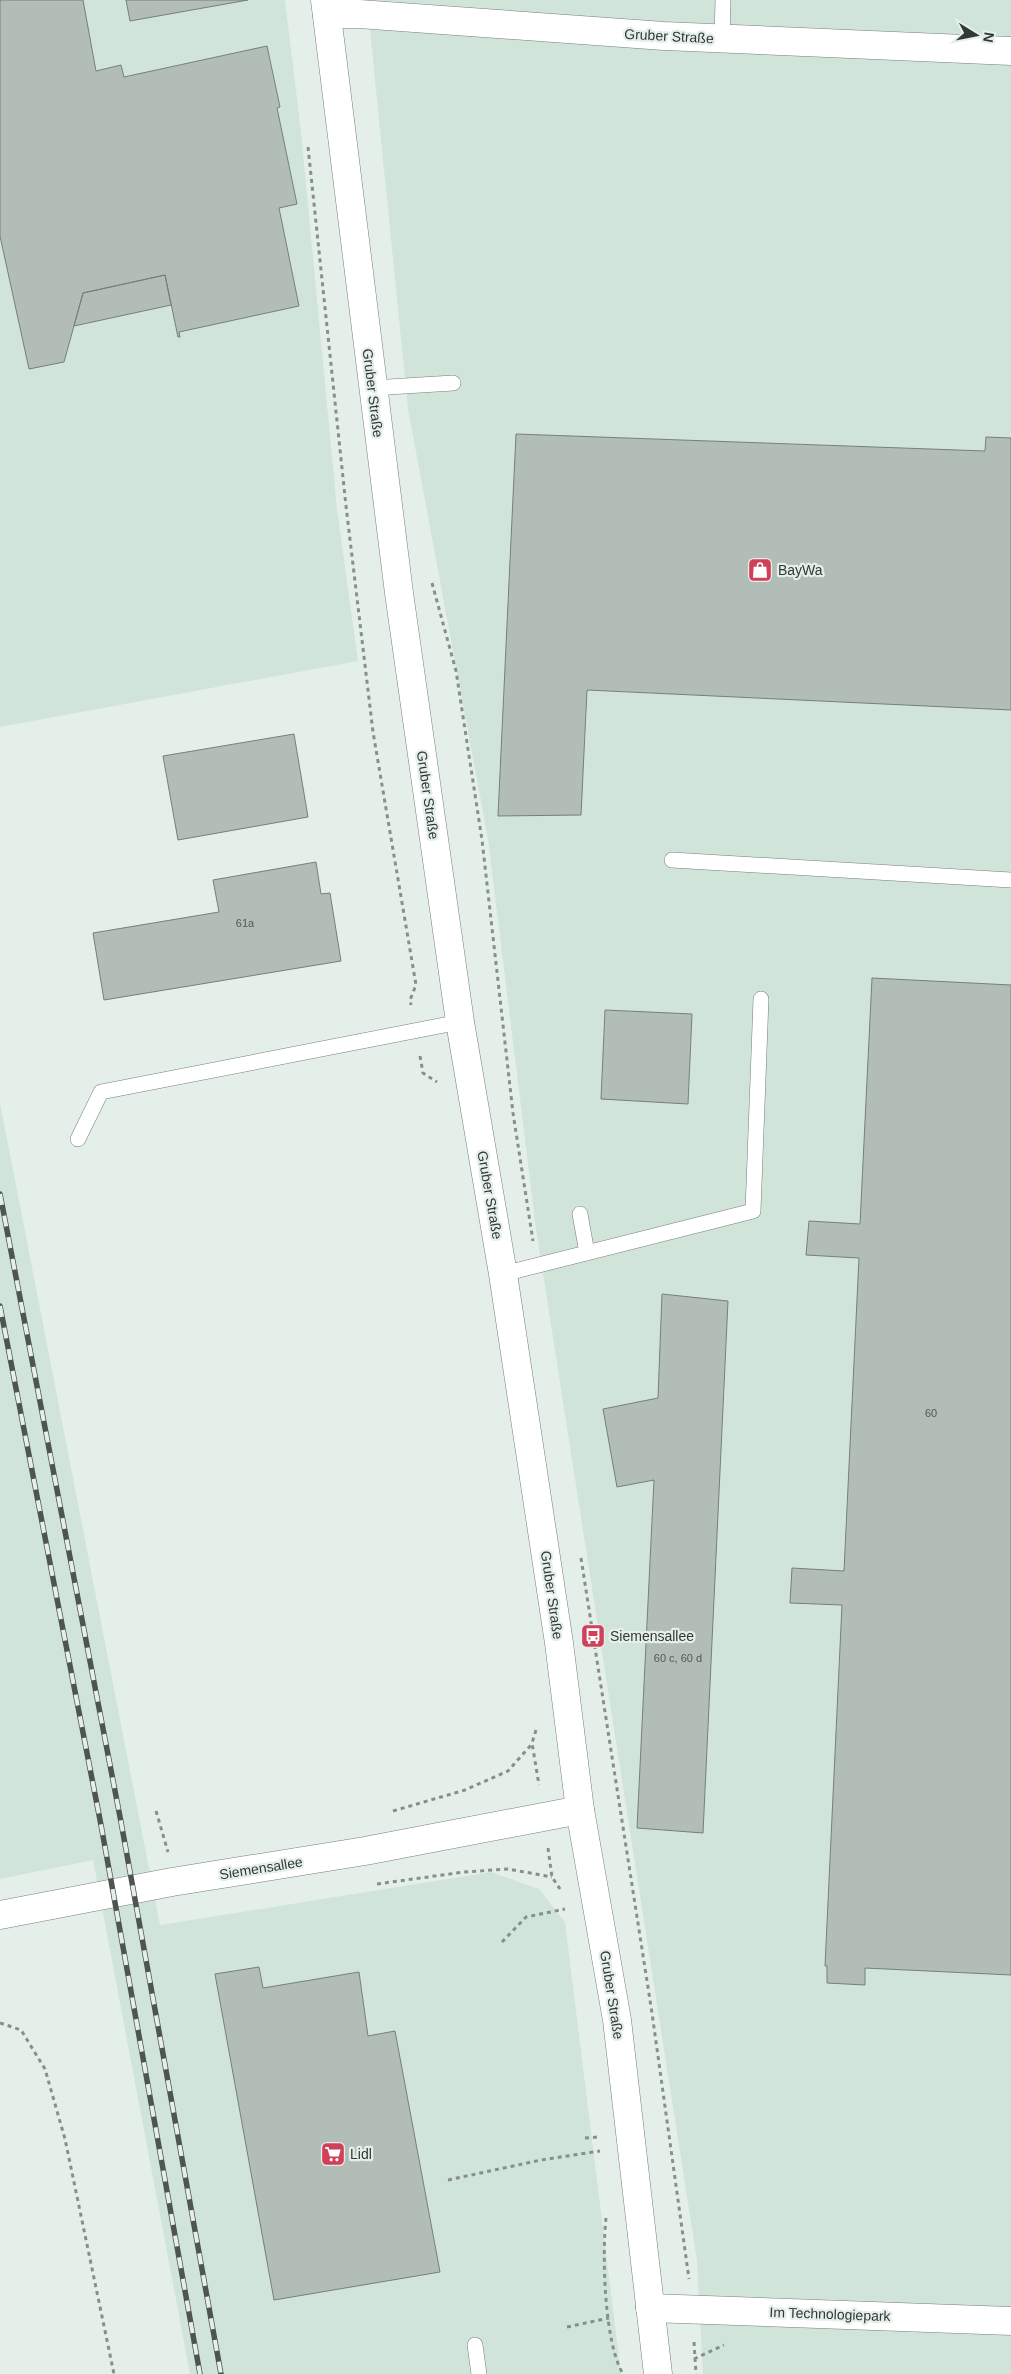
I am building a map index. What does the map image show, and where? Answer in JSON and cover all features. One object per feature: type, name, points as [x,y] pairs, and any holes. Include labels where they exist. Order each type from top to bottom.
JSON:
[{"type":"street","name":"Gruber Straße","points":[[658,2374],[617,2020],[580,1810],[558,1633],[503,1274],[460,1022],[372,388],[326,7],[359,14],[722,39],[1011,51]]},
{"type":"street","name":"Siemensallee","points":[[0,1915],[172,1882],[365,1851],[580,1810]]},
{"type":"street","name":"Im Technologiepark","points":[[650,2308],[1011,2321]]},
{"type":"lane","points":[[722,39],[723,0]]},
{"type":"lane","points":[[372,388],[453,383]]},
{"type":"lane","points":[[672,860],[1011,880]]},
{"type":"lane","points":[[503,1274],[753,1211],[761,999]]},
{"type":"lane","points":[[78,1139],[101,1092],[460,1022]]},
{"type":"lane","points":[[580,1214],[587,1253]]},
{"type":"lane","points":[[475,2345],[479,2374]]},
{"type":"path","points":[[431,577],[456,671],[481,831],[513,1113],[537,1266]]},
{"type":"path","points":[[580,1550],[652,2013],[685,2244]]},
{"type":"path","points":[[391,1811],[465,1790],[508,1771],[532,1743]]},
{"type":"path","points":[[156,1811],[170,1857]]},
{"type":"path","points":[[368,1885],[464,1872],[508,1869],[552,1877]]},
{"type":"path","points":[[502,1942],[526,1917],[568,1908]]},
{"type":"path","points":[[0,2023],[21,2030],[45,2069],[65,2139],[114,2374]]},
{"type":"path","points":[[448,2180],[541,2160],[603,2150]]},
{"type":"path","points":[[567,2327],[609,2318]]},
{"type":"shaded area","points":[[0,0],[285,0],[301,132],[337,509],[358,661],[0,727]]},
{"type":"shaded area","points":[[367,0],[1011,0],[1011,2374],[703,2374],[697,2261],[536,1229],[488,839],[408,409]]},
{"type":"shaded area","points":[[0,1103],[160,1925],[491,1872],[539,1889],[565,1922],[621,2374],[190,2374],[93,1860],[0,1879]]},
{"type":"building","points":[[0,0],[83,0],[96,71],[121,65],[124,77],[267,46],[280,107],[277,108],[297,204],[279,208],[299,306],[179,332],[180,337],[178,337],[165,275],[83,293],[64,362],[29,369],[0,236]]},
{"type":"building","points":[[126,0],[248,0],[130,21]]},
{"type":"building","points":[[165,275],[171,305],[74,326],[83,293]]},
{"type":"building","name":"BayWa","points":[[516,434],[985,451],[986,437],[1011,438],[1011,710],[587,690],[581,815],[498,816]]},
{"type":"building","points":[[294,734],[308,817],[178,840],[163,756]]},
{"type":"building","points":[[316,862],[321,894],[330,893],[341,961],[104,1000],[93,933],[219,912],[213,880]]},
{"type":"building","points":[[872,978],[1011,985],[1011,1975],[865,1968],[865,1985],[827,1983],[827,1966],[825,1966],[842,1605],[790,1603],[792,1568],[844,1571],[859,1258],[806,1255],[809,1221],[860,1224]]},
{"type":"building","points":[[605,1010],[692,1014],[688,1104],[601,1099]]},
{"type":"building","points":[[662,1294],[728,1301],[703,1833],[637,1828],[654,1480],[617,1487],[603,1409],[658,1398]]},
{"type":"building","name":"Lidl","points":[[259,1967],[263,1988],[359,1972],[368,2036],[395,2031],[440,2272],[274,2300],[215,1974]]},
{"type":"railway","points":[[0,1194],[121,1822],[221,2374]]},
{"type":"railway","points":[[0,1306],[101,1825],[200,2374]]},
{"type":"place","name":"BayWa","points":[[760,570]]},
{"type":"place","name":"Siemensallee","points":[[593,1636]]},
{"type":"place","name":"Lidl","points":[[333,2154]]}]
